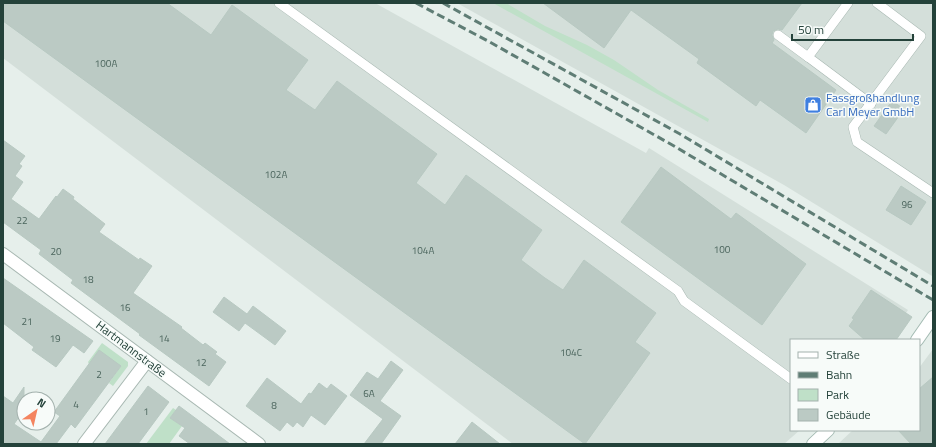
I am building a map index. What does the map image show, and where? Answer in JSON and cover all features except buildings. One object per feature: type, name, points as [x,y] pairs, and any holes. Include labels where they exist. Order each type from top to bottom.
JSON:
[{"type":"street","name":"Hartmannstraße","points":[[3,254],[259,444]]},
{"type":"street","points":[[919,339],[933,317]]},
{"type":"street","points":[[84,444],[147,361]]},
{"type":"street","points":[[813,444],[827,431]]},
{"type":"lane","points":[[279,3],[678,291],[684,301],[790,378]]},
{"type":"lane","points":[[808,57],[848,3]]},
{"type":"lane","points":[[877,3],[921,36],[853,127],[857,142],[933,193]]},
{"type":"lane","points":[[778,35],[870,104]]},
{"type":"shaded area","points":[[3,3],[375,3],[646,153],[649,148],[908,310],[889,339],[790,339],[790,431],[799,431],[784,444],[513,444],[3,58]]},
{"type":"shaded area","points":[[457,3],[933,3],[933,275],[932,276],[784,185]]},
{"type":"shaded area","points":[[933,349],[933,444],[838,444],[852,431],[920,431],[920,367]]},
{"type":"green space","points":[[493,3],[506,3],[545,26],[587,45],[614,60],[658,90],[709,119],[708,122]]},
{"type":"green space","points":[[102,343],[128,362],[128,366],[113,386],[109,383],[121,366],[89,364],[88,362]]},
{"type":"green space","points":[[173,408],[176,410],[170,418],[182,426],[169,444],[146,444]]},
{"type":"railway","points":[[416,3],[488,41],[674,146],[933,300]]},
{"type":"railway","points":[[443,3],[680,134],[933,286]]},
{"type":"place","name":"Fassgroßhandlung Carl Meyer GmbH","points":[[813,105]]}]
